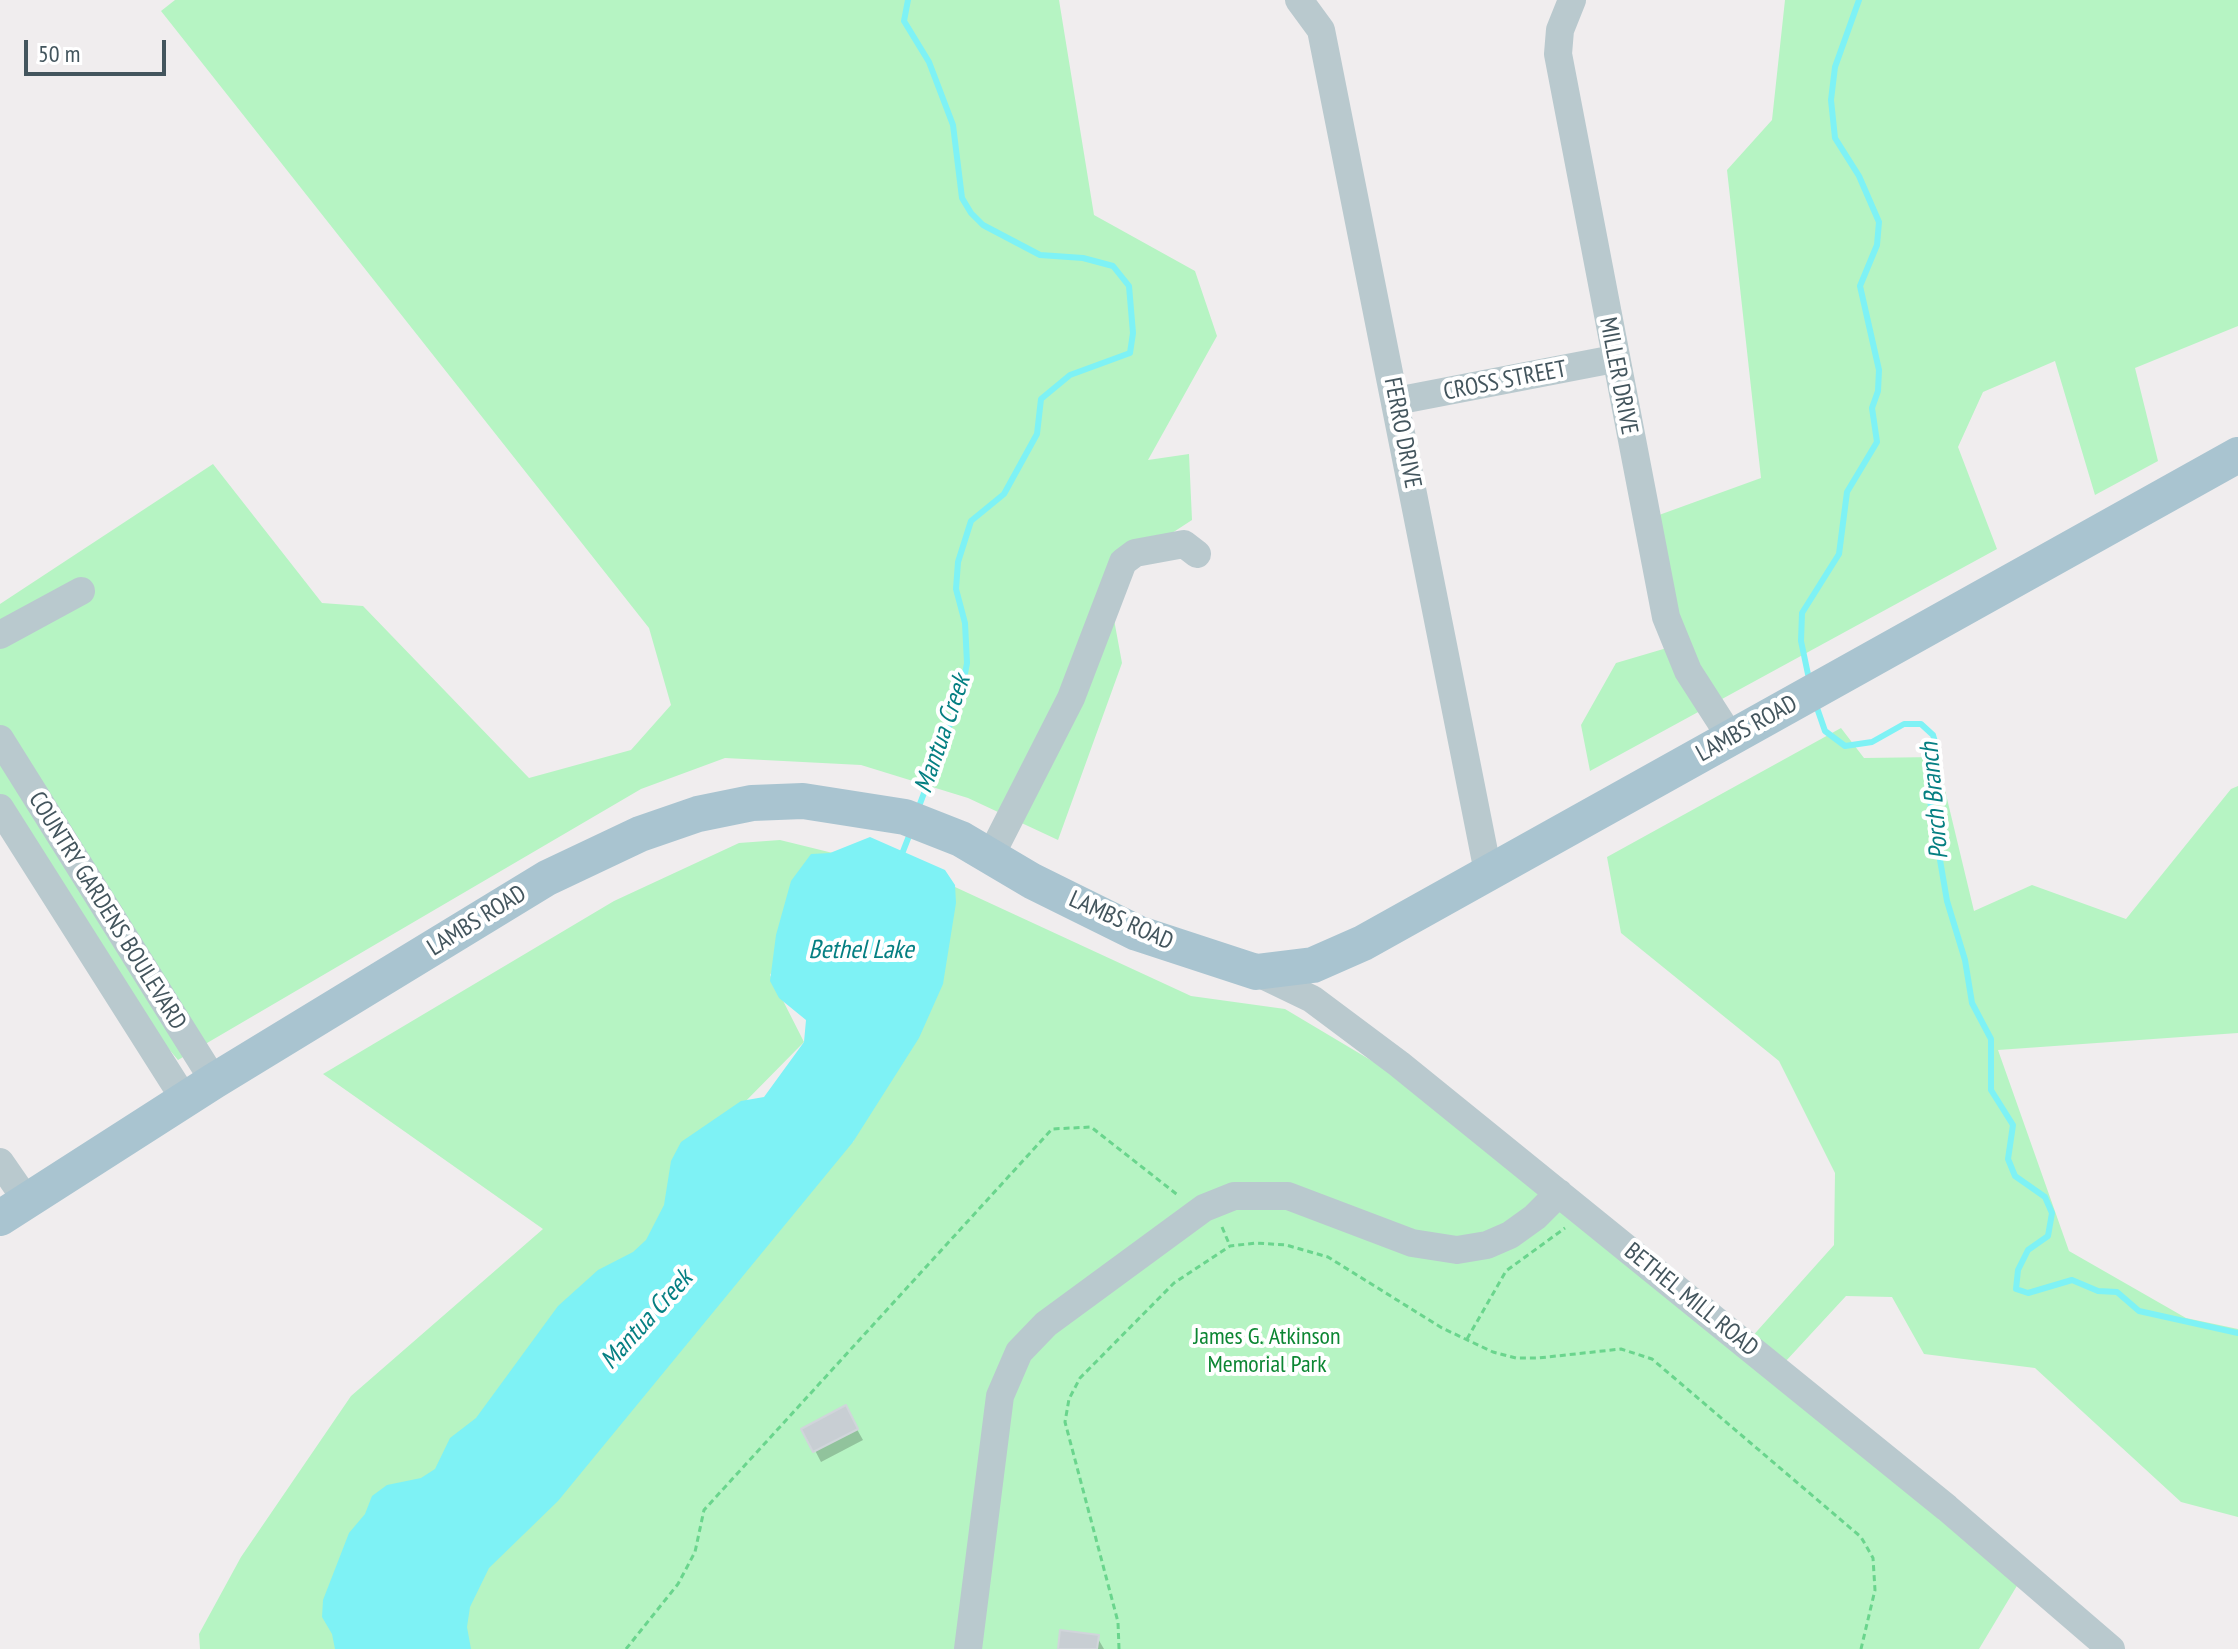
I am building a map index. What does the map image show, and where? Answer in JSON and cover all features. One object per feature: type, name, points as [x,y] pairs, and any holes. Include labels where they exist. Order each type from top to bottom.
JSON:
[{"type":"main road","name":"LAMBS ROAD","points":[[13,1210],[200,1090],[547,878],[640,834],[698,814],[752,803],[803,801],[865,808],[926,824],[1137,933],[1256,972],[1303,967],[1339,955],[2238,455]]},
{"type":"street","name":"FERRO DRIVE","points":[[1299,0],[1321,30],[1488,872]]},
{"type":"street","name":"MILLER DRIVE","points":[[1572,0],[1560,30],[1558,54],[1614,359],[1666,617],[1699,692],[1731,738]]},
{"type":"street","name":"CROSS STREET","points":[[1396,401],[1614,359]]},
{"type":"street","points":[[990,857],[1071,698],[1123,562],[1135,553],[1184,544],[1197,554]]},
{"type":"street","points":[[0,635],[81,591]]},
{"type":"street","name":"COUNTRY GARDENS BOULEVARD","points":[[0,739],[200,1090]]},
{"type":"street","name":"COUNTRY GARDENS BOULEVARD","points":[[0,808],[200,1090]]},
{"type":"street","name":"BETHEL MILL ROAD","points":[[1256,972],[1312,999],[1346,1022],[1947,1508],[2103,1647]]},
{"type":"street","points":[[0,1162],[13,1210]]},
{"type":"street","points":[[968,1649],[998,1406],[1013,1362],[1027,1341],[1046,1324],[1219,1200],[1247,1194],[1288,1196],[1412,1243],[1457,1250],[1475,1248],[1510,1235],[1559,1193]]},
{"type":"path","points":[[626,1649],[678,1584],[695,1552],[704,1510],[1052,1129],[1091,1127],[1187,1202],[1219,1218],[1230,1246]]},
{"type":"path","points":[[1467,1340],[1506,1271],[1542,1247],[1583,1212]]},
{"type":"path","points":[[1119,1649],[1118,1622],[1065,1422],[1069,1399],[1080,1378],[1132,1322],[1174,1283],[1230,1246],[1286,1245],[1328,1257],[1467,1340],[1516,1358],[1602,1348],[1621,1349],[1652,1359],[1861,1537],[1873,1558],[1875,1590],[1861,1649]]},
{"type":"green space","points":[[175,0],[1059,0],[1094,215],[1195,271],[1217,336],[1148,460],[1189,454],[1192,520],[1106,576],[1122,663],[1058,840],[968,798],[861,765],[725,758],[641,789],[178,1060],[98,964],[0,832],[0,604],[213,464],[322,603],[363,606],[529,778],[631,750],[671,705],[649,628],[161,11]]},
{"type":"green space","points":[[1785,0],[2238,0],[2238,326],[2135,368],[2158,461],[2095,495],[2055,361],[1983,392],[1958,447],[1997,549],[1590,771],[1581,725],[1616,663],[1677,645],[1648,519],[1761,478],[1727,170],[1772,120]]},
{"type":"green space","name":"James G. Atkinson Memorial Park","points":[[1841,728],[1864,758],[1937,757],[1974,911],[2032,885],[2126,919],[2231,789],[2238,786],[2238,1033],[1998,1050],[2069,1251],[2186,1318],[2238,1329],[2238,1517],[2181,1502],[2035,1368],[1924,1354],[1892,1297],[1846,1296],[1773,1375],[2024,1574],[1979,1649],[200,1649],[199,1634],[241,1557],[351,1396],[543,1229],[323,1074],[614,901],[739,843],[780,840],[841,855],[770,975],[804,1042],[669,1179],[853,1142],[955,887],[1191,996],[1285,1009],[1394,1074],[1741,1349],[1834,1245],[1835,1173],[1779,1061],[1621,933],[1607,857]]},
{"type":"water","name":"Bethel Lake","points":[[870,837],[945,870],[955,885],[956,903],[943,984],[919,1038],[853,1142],[558,1501],[489,1568],[470,1607],[467,1627],[471,1649],[335,1649],[332,1634],[322,1617],[323,1600],[349,1533],[365,1514],[372,1496],[387,1485],[421,1478],[435,1469],[450,1438],[476,1418],[558,1306],[598,1270],[633,1252],[646,1240],[664,1205],[671,1161],[681,1142],[741,1101],[764,1097],[804,1042],[806,1020],[779,998],[770,981],[776,935],[791,881],[811,854],[830,853]]},
{"type":"building","points":[[846,1405],[858,1429],[813,1452],[801,1429]]},
{"type":"building","points":[[1060,1630],[1099,1635],[1097,1649],[1058,1649]]},
{"type":"waterway","name":"Mantua Creek","points":[[908,0],[904,21],[929,62],[953,125],[962,198],[971,213],[983,225],[1040,255],[1083,258],[1113,266],[1129,286],[1133,333],[1130,353],[1070,375],[1041,399],[1037,434],[1004,494],[971,521],[958,562],[956,589],[965,623],[967,663],[961,695],[918,809]]},
{"type":"waterway","name":"Porch Branch","points":[[1809,679],[1801,641],[1802,613],[1839,554],[1847,492],[1877,442],[1872,408],[1878,391],[1879,370],[1860,286],[1877,245],[1879,222],[1859,176],[1835,138],[1831,100],[1835,67],[1859,0]]},
{"type":"waterway","name":"Porch Branch","points":[[1816,705],[1825,731],[1845,746],[1872,742],[1904,724],[1921,724],[1933,735],[1936,745],[1929,795],[1947,901],[1965,960],[1972,1003],[1991,1039],[1991,1090],[2013,1125],[2008,1159],[2015,1176],[2045,1197],[2052,1213],[2048,1236],[2028,1250],[2018,1270],[2016,1289],[2028,1293],[2072,1280],[2098,1291],[2117,1292],[2139,1311],[2238,1333]]},
{"type":"waterway","name":"Mantua Creek","points":[[900,859],[909,836]]}]
